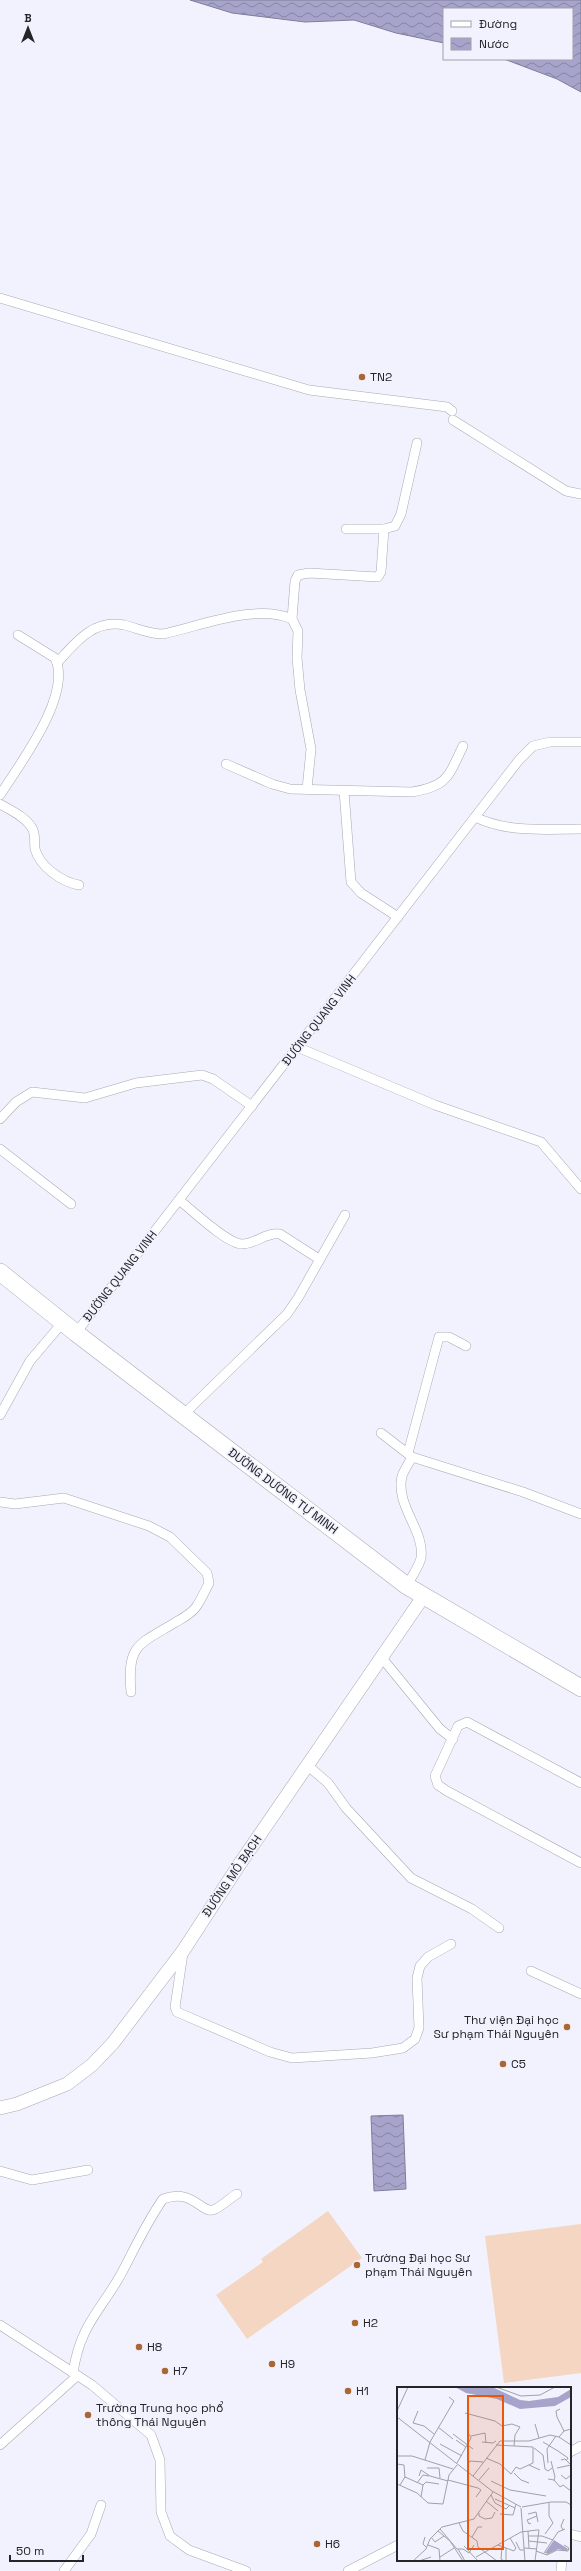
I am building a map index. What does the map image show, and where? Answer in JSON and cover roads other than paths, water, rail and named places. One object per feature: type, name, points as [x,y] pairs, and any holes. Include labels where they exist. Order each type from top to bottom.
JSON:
[{"type":"highway","name":"ĐƯỜNG DƯƠNG TỰ MINH","points":[[0,1272],[76,1333],[407,1586],[423,1597],[581,1688]]},
{"type":"street","points":[[0,298],[309,390],[447,407],[452,415],[566,491],[581,494]]},
{"type":"street","points":[[346,529],[384,529],[395,526],[399,520],[417,443]]},
{"type":"street","points":[[307,789],[311,749],[300,690],[297,658],[298,631],[292,619],[295,581],[298,576],[309,573],[368,578],[380,576],[384,529]]},
{"type":"street","points":[[57,663],[82,635],[110,625],[122,625],[153,634],[163,634],[251,613],[275,614],[292,619]]},
{"type":"street","points":[[0,795],[52,707],[56,690],[57,663],[55,658],[18,636]]},
{"type":"street","name":"ĐƯỜNG QUANG VINH","points":[[76,1333],[519,760],[533,746],[550,742],[581,742]]},
{"type":"street","points":[[226,764],[272,784],[290,789],[412,792],[431,789],[442,783],[449,774],[463,746]]},
{"type":"street","points":[[344,791],[351,882],[361,893],[398,917]]},
{"type":"street","points":[[0,804],[31,826],[37,855],[43,862],[66,883],[79,885]]},
{"type":"street","points":[[475,817],[506,828],[581,829]]},
{"type":"street","points":[[297,1047],[435,1105],[541,1142],[581,1189]]},
{"type":"street","points":[[0,1119],[16,1102],[32,1092],[85,1098],[136,1083],[202,1075],[213,1079],[252,1106]]},
{"type":"street","points":[[0,1149],[72,1204]]},
{"type":"street","points":[[179,1200],[234,1242],[251,1243],[273,1233],[280,1234],[319,1259]]},
{"type":"street","points":[[183,1415],[287,1314],[298,1298],[345,1215]]},
{"type":"street","points":[[0,1415],[30,1361],[63,1322]]},
{"type":"street","points":[[407,1586],[421,1557],[417,1535],[404,1502],[402,1477],[410,1455],[439,1337],[448,1337],[466,1346]]},
{"type":"street","points":[[381,1433],[410,1455],[523,1492],[581,1514]]},
{"type":"street","points":[[0,1502],[15,1504],[64,1498],[149,1526],[170,1537],[207,1572],[209,1583],[196,1608],[186,1616],[146,1640],[135,1651],[129,1668],[131,1692]]},
{"type":"street","name":"ĐƯỜNG MỎ BẠCH","points":[[0,2108],[17,2104],[67,2084],[92,2065],[113,2043],[183,1951],[423,1597]]},
{"type":"street","points":[[382,1658],[440,1729],[453,1739]]},
{"type":"street","points":[[581,1783],[467,1722],[458,1726],[435,1776],[438,1785],[581,1863]]},
{"type":"street","points":[[308,1765],[328,1783],[346,1808],[411,1878],[472,1909],[499,1928]]},
{"type":"street","points":[[183,1951],[175,2007],[177,2012],[270,2052],[292,2058],[372,2053],[403,2048],[414,2039],[419,2028],[417,1978],[420,1966],[428,1958],[450,1944]]},
{"type":"street","points":[[531,1971],[581,1994]]},
{"type":"street","points":[[0,2171],[32,2180],[88,2170]]},
{"type":"street","points":[[0,2445],[75,2374],[76,2354],[85,2328],[119,2277],[163,2199],[179,2195],[194,2200],[205,2209],[213,2210],[237,2194]]},
{"type":"street","points":[[0,2325],[75,2374],[151,2435],[160,2460],[161,2512],[170,2536],[189,2550],[246,2571]]},
{"type":"street","points":[[571,2451],[581,2446]]},
{"type":"street","points":[[64,2571],[91,2534],[101,2505]]},
{"type":"street","points":[[571,2534],[581,2537]]},
{"type":"street","points":[[348,2571],[397,2546]]},
{"type":"street","points":[[561,2571],[562,2561]]},
{"type":"water","points":[[190,0],[581,0],[581,92],[557,79],[507,60],[573,60],[573,8],[443,8],[443,43],[396,33],[354,20],[305,22],[232,13]]},
{"type":"water","points":[[403,2115],[406,2189],[374,2191],[371,2116]]},
{"type":"place","name":"TN2","points":[[362,377]]},
{"type":"place","name":"Thư viện Đại học Sư phạm Thái Nguyên","points":[[567,2027]]},
{"type":"place","name":"C5","points":[[503,2064]]},
{"type":"place","name":"Trường Đại học Sư phạm Thái Nguyên","points":[[357,2265]]},
{"type":"place","name":"H2","points":[[355,2323]]},
{"type":"place","name":"H8","points":[[139,2347]]},
{"type":"place","name":"H9","points":[[272,2364]]},
{"type":"place","name":"H7","points":[[165,2371]]},
{"type":"place","name":"H1","points":[[348,2391]]},
{"type":"place","name":"Trường Trung học phổ thông Thái Nguyên","points":[[88,2415]]},
{"type":"place","name":"H6","points":[[317,2544]]}]
